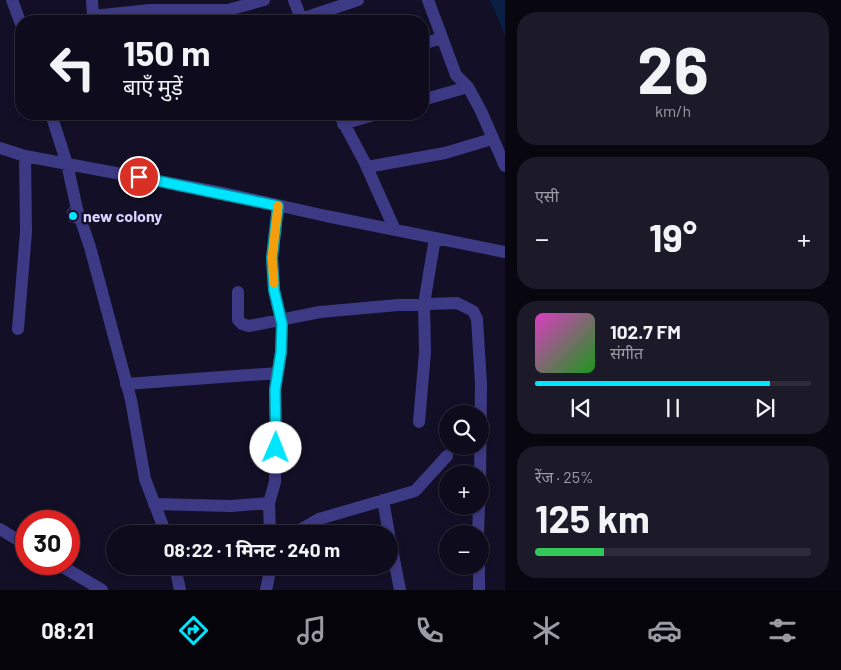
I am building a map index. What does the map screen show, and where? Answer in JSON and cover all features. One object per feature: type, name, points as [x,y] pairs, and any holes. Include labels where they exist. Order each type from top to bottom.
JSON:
[{"type":"street","points":[[12,0],[18,15]]},
{"type":"street","points":[[92,0],[93,15]]},
{"type":"street","points":[[102,15],[150,10],[229,15],[264,0]]},
{"type":"street","points":[[294,0],[300,15]]},
{"type":"street","points":[[316,15],[358,0]]},
{"type":"street","points":[[428,0],[456,75],[468,87],[481,111],[505,166]]},
{"type":"street","points":[[429,42],[442,38]]},
{"type":"street","points":[[429,98],[468,87]]},
{"type":"street","points":[[52,120],[67,164],[77,209],[90,247],[126,384],[145,479],[162,525]]},
{"type":"street","points":[[342,120],[367,167],[395,230]]},
{"type":"street","points":[[367,167],[445,153],[492,139]]},
{"type":"street","points":[[0,148],[25,156],[228,194],[505,252]]},
{"type":"street","points":[[18,329],[26,232],[25,156]]},
{"type":"street","points":[[270,525],[269,503],[274,482],[276,432],[275,390],[281,352],[280,319],[274,290],[272,258],[278,206]]},
{"type":"street","points":[[419,422],[425,352],[424,304],[436,238]]},
{"type":"street","points":[[238,292],[238,320],[248,326],[320,312],[424,304],[457,303],[473,310],[477,319],[481,384],[480,465]]},
{"type":"street","points":[[126,384],[278,373]]},
{"type":"street","points":[[309,525],[319,519],[415,491],[447,456]]},
{"type":"street","points":[[383,500],[387,525]]},
{"type":"street","points":[[154,504],[231,506],[269,503]]},
{"type":"street","points":[[0,529],[15,538]]},
{"type":"street","points":[[77,575],[102,590]]},
{"type":"street","points":[[177,575],[180,590]]},
{"type":"street","points":[[266,590],[269,575]]},
{"type":"street","points":[[397,575],[400,590]]},
{"type":"street","points":[[479,575],[479,590]]},
{"type":"water","points":[[490,0],[505,0],[505,35]]},
{"type":"building","name":"new colony","points":[[74,202],[79,224],[69,221],[67,211]]},
{"type":"slow traffic","points":[[274,283],[272,258],[278,206]]},
{"type":"place","name":"new colony","points":[[73,216]]},
{"type":"route","points":[[139,177],[228,194],[278,206],[272,258],[274,290],[282,324],[281,352],[275,390],[276,448]]}]
